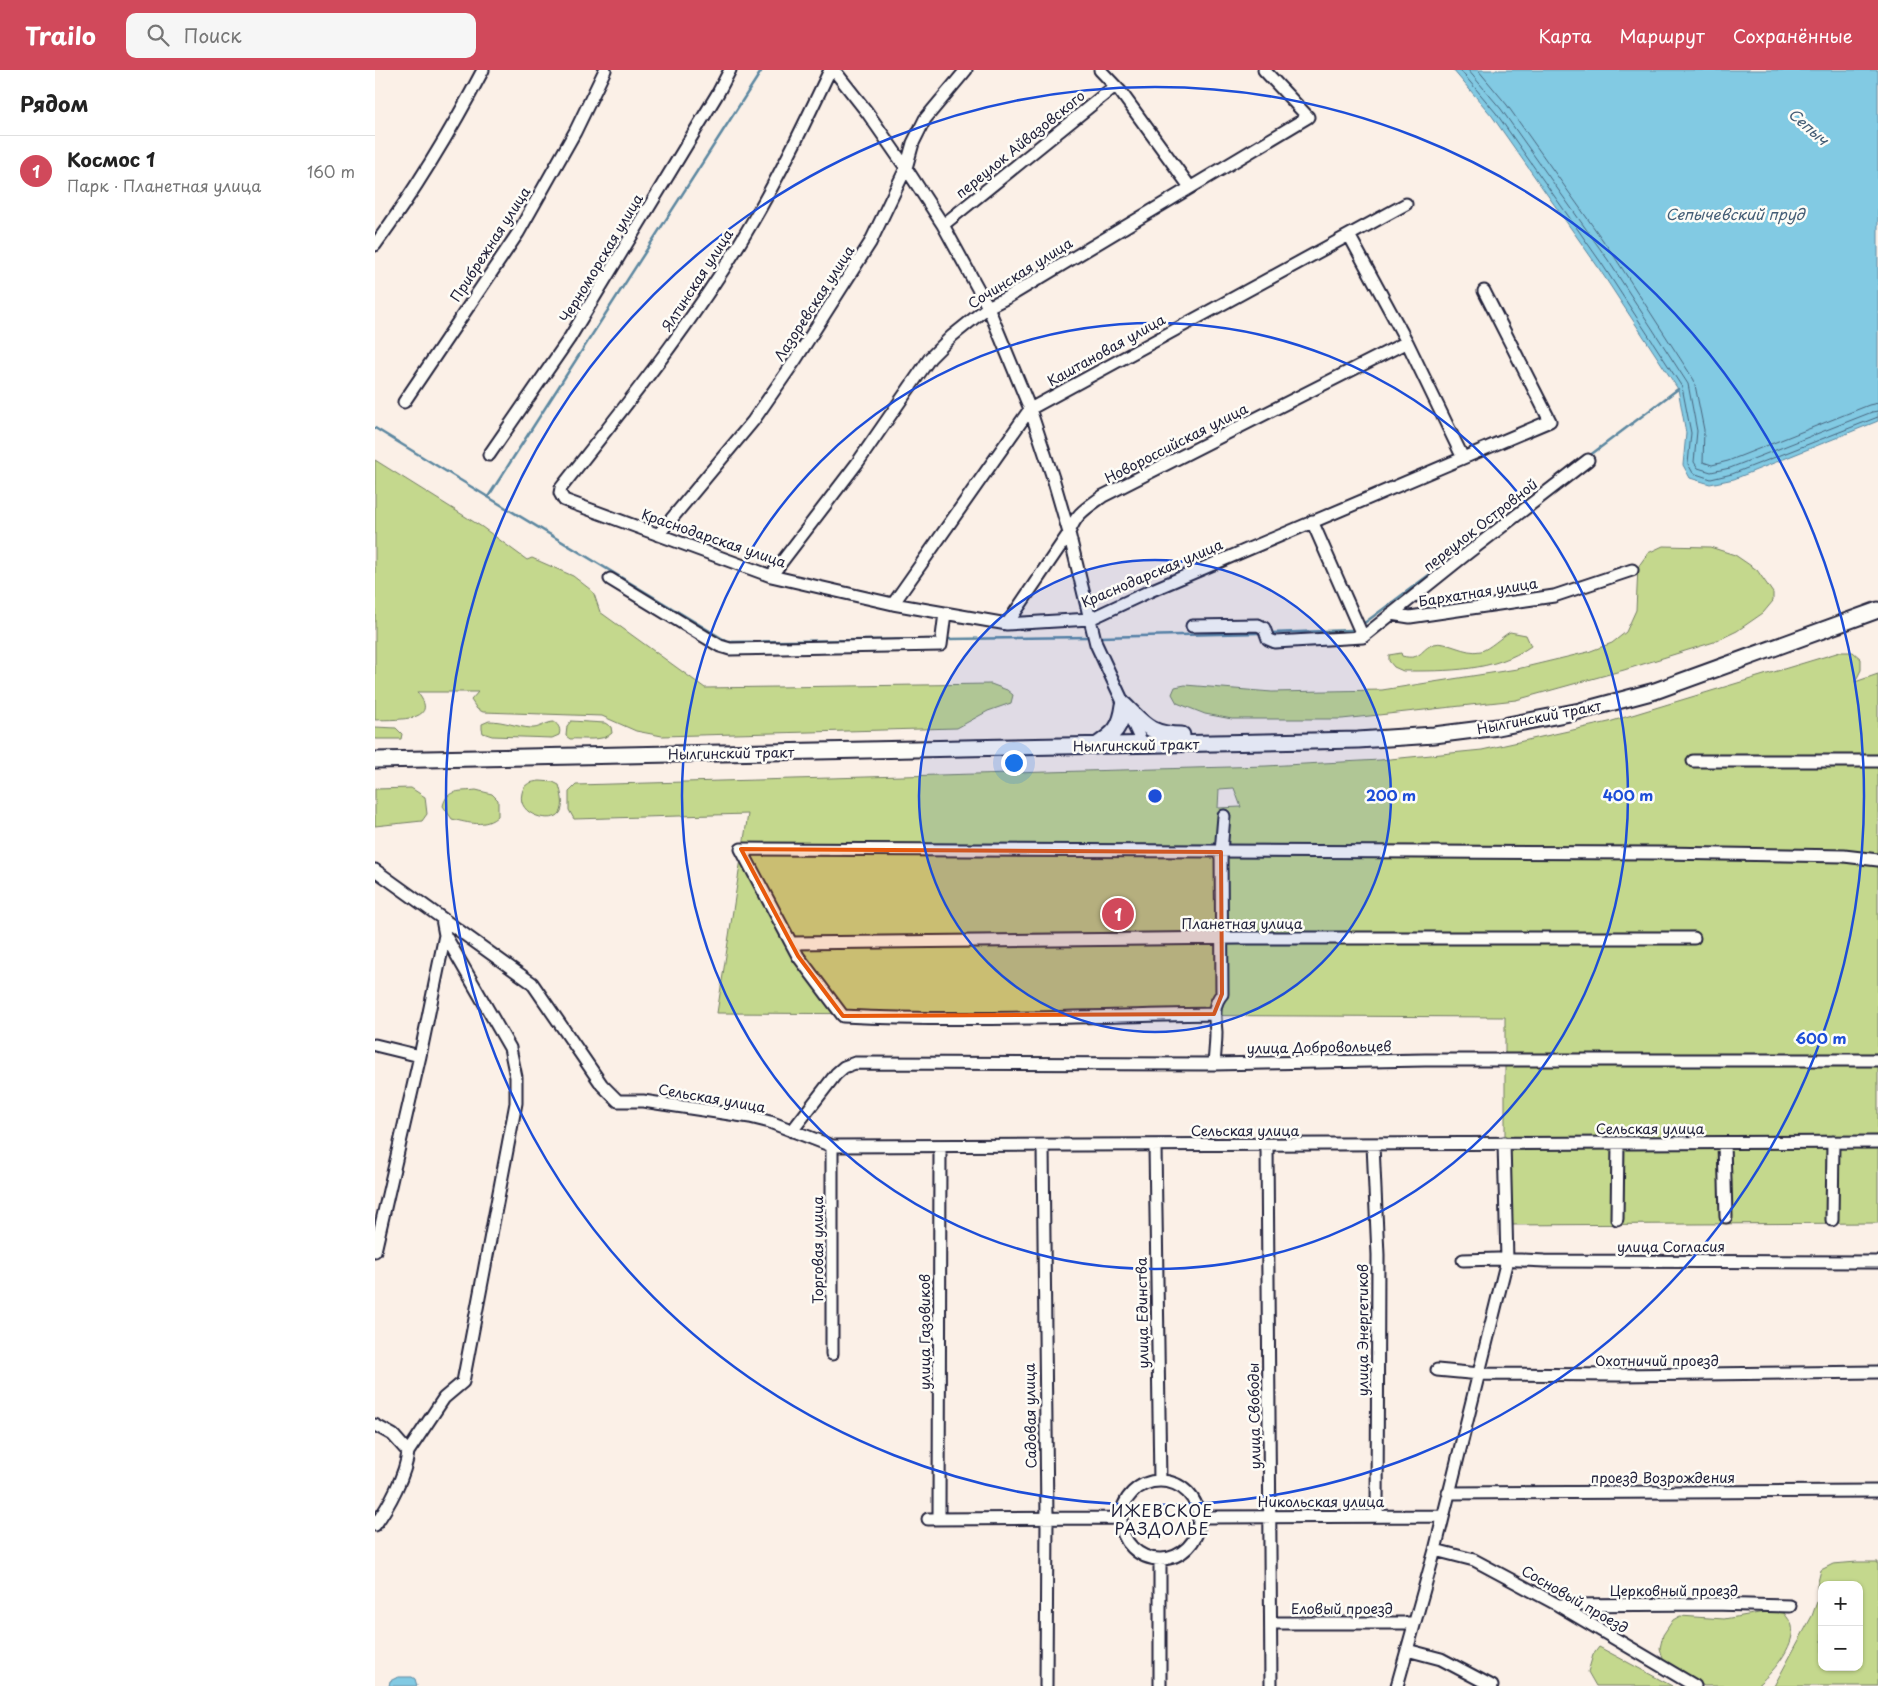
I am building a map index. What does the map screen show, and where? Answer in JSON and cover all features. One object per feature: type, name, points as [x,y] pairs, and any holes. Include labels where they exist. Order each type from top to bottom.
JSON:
[{"type":"main road","name":"Нылгинский тракт","points":[[375,760],[1143,745],[1338,740],[1434,735],[1498,727],[1580,710],[1655,691],[1878,610]]},
{"type":"main road","points":[[1124,705],[1147,726],[1166,735],[1314,734],[1338,740]]},
{"type":"main road","points":[[1096,746],[1118,728],[1122,719],[1124,705]]},
{"type":"street","points":[[375,245],[406,202],[458,117],[483,70]]},
{"type":"street","name":"Прибрежная улица","points":[[404,402],[518,233],[575,132],[605,70]]},
{"type":"street","name":"Черноморская улица","points":[[489,455],[569,339],[719,93],[730,70]]},
{"type":"street","name":"Ялтинская улица","points":[[561,488],[671,348],[747,232],[791,151],[830,70]]},
{"type":"street","points":[[834,70],[867,112],[906,168],[943,225],[988,307],[1030,409],[1053,478],[1069,533],[1096,644],[1143,745]]},
{"type":"street","name":"Лазоревская улица","points":[[658,535],[753,421],[796,359],[870,243],[906,168],[913,143],[925,119],[966,70]]},
{"type":"street","points":[[1100,70],[1115,86],[1190,187]]},
{"type":"street","name":"Сочинская улица","points":[[771,576],[858,462],[930,358],[952,336],[988,307],[1008,297],[1308,117],[1264,70]]},
{"type":"street","name":"переулок Айвазовского","points":[[943,225],[1115,86]]},
{"type":"street","name":"Каштановая улица","points":[[893,604],[1030,409],[1406,204]]},
{"type":"street","points":[[1349,235],[1407,342],[1463,458]]},
{"type":"street","name":"Краснодарская улица","points":[[561,488],[560,493],[564,500],[771,576],[893,604],[1007,624],[1090,619],[1312,521],[1550,421],[1484,291]]},
{"type":"street","name":"Новороссийская улица","points":[[1007,624],[1069,533],[1073,520],[1103,496],[1407,342]]},
{"type":"street","name":"переулок Островной","points":[[1391,614],[1588,460]]},
{"type":"street","points":[[1312,521],[1363,637]]},
{"type":"street","name":"Бархатная улица","points":[[1391,614],[1410,617],[1554,596],[1632,570]]},
{"type":"street","points":[[609,579],[720,646],[731,648],[941,645],[945,613]]},
{"type":"street","points":[[1192,626],[1258,625],[1264,628],[1268,638],[1275,642],[1363,637],[1391,614]]},
{"type":"street","points":[[1693,760],[1878,761]]},
{"type":"street","points":[[1214,1064],[1216,1032],[1214,1014],[1216,1003],[1221,994],[1221,852],[1224,816]]},
{"type":"street","points":[[1214,1014],[878,1018],[843,1016],[798,956],[741,849],[1660,852],[1844,856],[1878,860]]},
{"type":"street","points":[[375,870],[442,919],[445,934],[510,1048],[516,1077],[516,1103],[463,1382],[444,1398],[408,1452],[407,1465],[377,1519]]},
{"type":"street","name":"Сельская улица","points":[[442,919],[532,983],[603,1085],[617,1102],[643,1101],[751,1117],[832,1146],[1878,1142]]},
{"type":"street","points":[[375,1251],[420,1056],[445,934]]},
{"type":"street","name":"Планетная улица","points":[[791,943],[1222,938],[1694,938]]},
{"type":"street","points":[[375,1045],[420,1056]]},
{"type":"street","name":"улица Добровольцев","points":[[792,1131],[836,1074],[844,1067],[855,1063],[1214,1064],[1425,1060],[1878,1060]]},
{"type":"street","points":[[1397,1686],[1435,1550],[1507,1260],[1504,1142]]},
{"type":"street","points":[[1617,1219],[1618,1142]]},
{"type":"street","points":[[1724,1142],[1726,1217]]},
{"type":"street","points":[[1832,1220],[1833,1142]]},
{"type":"street","name":"улица Свободы","points":[[1267,1145],[1271,1686]]},
{"type":"street","name":"улица Энергетиков","points":[[1373,1145],[1378,1255],[1377,1516]]},
{"type":"street","name":"Торговая улица","points":[[832,1146],[832,1354]]},
{"type":"street","name":"улица Газовиков","points":[[940,1146],[933,1519],[1047,1518]]},
{"type":"street","name":"Садовая улица","points":[[1043,1146],[1047,1518],[1046,1686]]},
{"type":"street","name":"улица Единства","points":[[1155,1146],[1160,1480]]},
{"type":"street","name":"улица Согласия","points":[[1463,1260],[1878,1262]]},
{"type":"street","name":"Охотничий проезд","points":[[1437,1370],[1480,1374],[1628,1375],[1878,1372]]},
{"type":"street","points":[[375,1425],[393,1435],[408,1452]]},
{"type":"street","points":[[1160,1480],[1172,1482],[1182,1488],[1191,1495],[1197,1506],[1199,1517],[1196,1536],[1193,1542],[1184,1551],[1173,1557],[1160,1559],[1148,1557],[1136,1551],[1127,1542],[1122,1530],[1123,1506],[1129,1496],[1148,1482],[1160,1480]]},
{"type":"street","name":"проезд Возрождения","points":[[1448,1493],[1878,1491]]},
{"type":"street","name":"Никольская улица","points":[[1199,1517],[1443,1516]]},
{"type":"street","points":[[1047,1518],[1121,1518]]},
{"type":"street","name":"Сосновый проезд","points":[[1435,1550],[1474,1560],[1558,1605],[1695,1686]]},
{"type":"street","points":[[1160,1559],[1160,1686]]},
{"type":"street","name":"Церковный проезд","points":[[1558,1605],[1713,1604],[1790,1606]]},
{"type":"street","name":"Еловый проезд","points":[[1271,1623],[1414,1623]]},
{"type":"street","points":[[1407,1650],[1441,1659],[1492,1686]]},
{"type":"highlighted area","points":[[741,849],[1221,852],[1222,994],[1214,1014],[843,1016],[798,956]]},
{"type":"green space","points":[[375,460],[482,527],[527,560],[532,558],[573,576],[594,594],[600,612],[705,688],[991,684],[1007,690],[1013,695],[1011,703],[988,711],[957,728],[662,736],[636,731],[602,716],[483,712],[477,709],[471,700],[478,692],[417,692],[423,702],[424,709],[420,714],[403,719],[375,720]]},
{"type":"green space","points":[[1663,546],[1710,547],[1735,555],[1757,570],[1773,593],[1773,601],[1763,613],[1737,631],[1714,642],[1624,670],[1516,700],[1342,719],[1232,719],[1205,714],[1177,703],[1172,694],[1175,687],[1185,685],[1272,692],[1382,690],[1517,669],[1588,652],[1612,643],[1626,632],[1636,610],[1638,567],[1648,553]]},
{"type":"green space","points":[[1510,632],[1526,635],[1531,646],[1517,655],[1486,665],[1453,670],[1403,671],[1394,667],[1389,661],[1389,655],[1401,653],[1402,656],[1413,657],[1429,646],[1439,643],[1469,651],[1481,651]]},
{"type":"green space","points":[[1840,652],[1853,652],[1861,659],[1861,670],[1855,682],[1878,674],[1878,1223],[1505,1225],[1505,1017],[717,1013],[748,814],[574,819],[569,810],[569,792],[576,785],[1266,766],[1380,760],[1482,750],[1609,722]],"holes":[[[1234,788],[1241,807],[1218,808],[1219,789]]]},
{"type":"green space","points":[[489,721],[531,728],[554,722],[560,729],[560,733],[552,738],[492,736],[483,733],[482,729],[482,724]]},
{"type":"green space","points":[[571,721],[605,723],[611,727],[612,733],[598,739],[570,739],[566,736],[567,726]]},
{"type":"green space","points":[[375,727],[396,728],[402,734],[401,739],[375,739]]},
{"type":"green space","points":[[540,781],[553,782],[559,785],[562,807],[560,813],[556,816],[543,818],[536,816],[524,807],[522,793],[524,787]]},
{"type":"green space","points":[[411,788],[425,797],[427,814],[422,821],[375,826],[375,789]]},
{"type":"green space","points":[[476,790],[492,794],[498,800],[498,816],[493,820],[482,823],[470,823],[452,819],[443,806],[448,796],[455,792]]},
{"type":"green space","points":[[1878,1562],[1878,1686],[1774,1686],[1812,1616],[1818,1599],[1818,1671],[1863,1671],[1863,1581],[1818,1581],[1821,1570],[1833,1564]]},
{"type":"green space","points":[[1771,1611],[1784,1613],[1792,1626],[1792,1634],[1781,1659],[1769,1675],[1756,1686],[1704,1686],[1670,1666],[1663,1659],[1660,1648],[1663,1635],[1673,1620],[1680,1616],[1724,1619]]},
{"type":"green space","points":[[1599,1647],[1672,1686],[1596,1686],[1588,1672],[1593,1655]]},
{"type":"water","name":"Сепычевский пруд","points":[[1453,70],[1878,70],[1878,421],[1734,479],[1710,484],[1690,478],[1683,465],[1686,433],[1678,389],[1598,267],[1492,116]]},
{"type":"water","points":[[398,1677],[412,1677],[415,1679],[417,1686],[389,1686],[390,1681]]},
{"type":"waterway","points":[[375,428],[488,497],[762,70]]},
{"type":"waterway","points":[[1589,456],[1678,389]]},
{"type":"waterway","points":[[488,497],[728,642],[935,639]]},
{"type":"waterway","points":[[1363,624],[1468,546]]},
{"type":"waterway","points":[[1272,633],[1351,630]]},
{"type":"waterway","points":[[1100,637],[1259,633]]},
{"type":"waterway","points":[[948,639],[1088,637]]},
{"type":"place","name":"Космос 1","points":[[1118,914]]},
{"type":"district","name":"ИЖЕВСКОЕ РАЗДОЛЬЕ","points":[[1162,1519]]},
{"type":"water label","name":"Сепыч","points":[[1809,126]]}]
